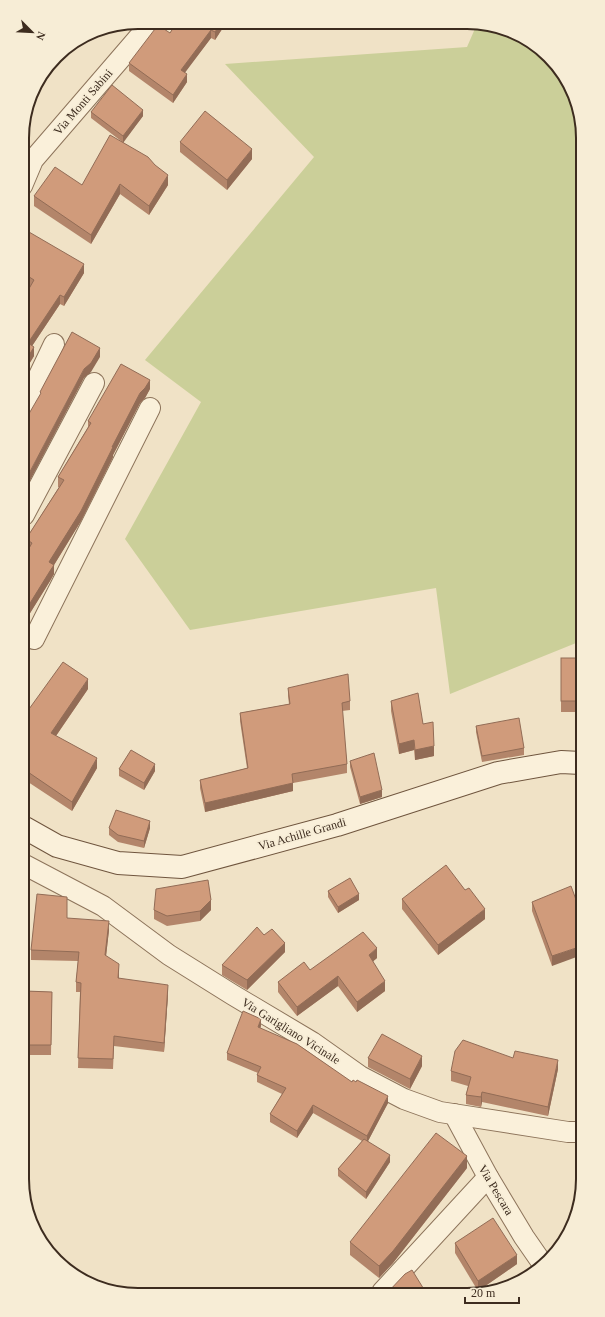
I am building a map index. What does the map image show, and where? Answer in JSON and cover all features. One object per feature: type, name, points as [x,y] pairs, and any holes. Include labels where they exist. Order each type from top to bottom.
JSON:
[{"type":"main road","name":"Via Achille Grandi","points":[[29,830],[57,846],[118,863],[182,867],[337,825],[498,773],[562,762],[576,763]]},
{"type":"street","name":"Via Monti Sabini","points":[[29,169],[33,160],[146,29]]},
{"type":"street","points":[[29,396],[54,344]]},
{"type":"street","points":[[29,506],[94,383]]},
{"type":"street","points":[[29,636],[34,639],[150,408]]},
{"type":"street","name":"Via Garigliano Vicinale","points":[[29,867],[104,906],[169,954],[233,995],[312,1042],[360,1076],[413,1103],[454,1114],[576,1132]]},
{"type":"street","name":"Via Pescara","points":[[454,1114],[488,1177],[524,1237],[540,1260]]},
{"type":"street","points":[[386,1288],[488,1177]]},
{"type":"green space","points":[[475,29],[502,35],[527,47],[549,66],[558,78],[568,97],[575,124],[576,643],[450,694],[436,588],[190,630],[125,539],[201,402],[145,360],[314,157],[225,64],[467,47]]},
{"type":"building","points":[[155,29],[164,29],[170,33],[173,29],[217,29],[215,32],[211,30],[181,70],[187,74],[173,95],[129,63]]},
{"type":"building","points":[[112,85],[143,110],[123,136],[91,112]]},
{"type":"building","points":[[205,111],[252,149],[227,180],[180,142]]},
{"type":"building","points":[[110,135],[148,157],[155,165],[168,175],[149,206],[120,184],[91,235],[34,196],[55,167],[82,185]]},
{"type":"building","points":[[29,232],[84,264],[64,297],[60,295],[29,342],[29,289],[34,280],[29,277]]},
{"type":"building","points":[[72,332],[100,348],[91,363],[84,369],[29,474],[29,414],[41,393],[40,392]]},
{"type":"building","points":[[29,344],[34,347],[29,355]]},
{"type":"building","points":[[121,364],[150,380],[140,393],[81,511],[49,562],[54,565],[29,605],[29,548],[32,543],[29,541],[29,534],[64,480],[58,477],[91,423],[88,421]]},
{"type":"building","points":[[561,658],[576,658],[576,701],[561,701]]},
{"type":"building","points":[[63,662],[88,679],[51,733],[97,758],[72,802],[29,773],[29,709]]},
{"type":"building","points":[[348,674],[350,701],[342,703],[347,764],[292,774],[293,783],[205,803],[200,780],[248,768],[240,713],[290,704],[288,688]]},
{"type":"building","points":[[418,693],[423,724],[433,722],[434,746],[415,750],[414,740],[399,744],[391,701]]},
{"type":"building","points":[[519,718],[524,748],[482,756],[476,726]]},
{"type":"building","points":[[131,750],[155,764],[144,783],[119,769]]},
{"type":"building","points":[[374,753],[382,790],[360,797],[350,761]]},
{"type":"building","points":[[116,810],[150,821],[144,841],[118,835],[109,828]]},
{"type":"building","points":[[446,865],[465,890],[469,888],[485,909],[438,945],[402,899]]},
{"type":"building","points":[[350,878],[359,894],[338,907],[328,891]]},
{"type":"building","points":[[208,880],[211,900],[200,911],[167,916],[154,910],[156,889]]},
{"type":"building","points":[[571,886],[576,900],[576,948],[552,956],[532,902]]},
{"type":"building","points":[[37,894],[67,897],[67,918],[109,921],[105,955],[119,964],[118,978],[168,985],[164,1043],[114,1036],[113,1059],[78,1058],[81,983],[76,982],[79,952],[31,950]]},
{"type":"building","points":[[257,927],[264,935],[272,929],[285,943],[247,980],[222,965]]},
{"type":"building","points":[[363,932],[377,948],[369,955],[385,981],[357,1002],[338,976],[297,1007],[278,982],[304,962],[310,970]]},
{"type":"building","points":[[29,991],[52,992],[51,1045],[29,1045]]},
{"type":"building","points":[[243,1011],[261,1019],[258,1027],[297,1044],[352,1082],[353,1080],[356,1082],[357,1080],[388,1096],[367,1136],[313,1105],[297,1131],[270,1114],[286,1088],[257,1075],[261,1067],[227,1053]]},
{"type":"building","points":[[382,1034],[422,1056],[410,1079],[368,1058]]},
{"type":"building","points":[[463,1040],[513,1058],[515,1051],[558,1060],[548,1107],[482,1092],[481,1097],[466,1095],[471,1077],[451,1071],[455,1051]]},
{"type":"building","points":[[436,1133],[467,1156],[393,1251],[379,1266],[350,1242]]},
{"type":"building","points":[[364,1139],[390,1155],[366,1192],[338,1169]]},
{"type":"building","points":[[493,1218],[517,1255],[478,1281],[455,1243]]},
{"type":"building","points":[[412,1270],[423,1288],[392,1288],[405,1274]]}]
